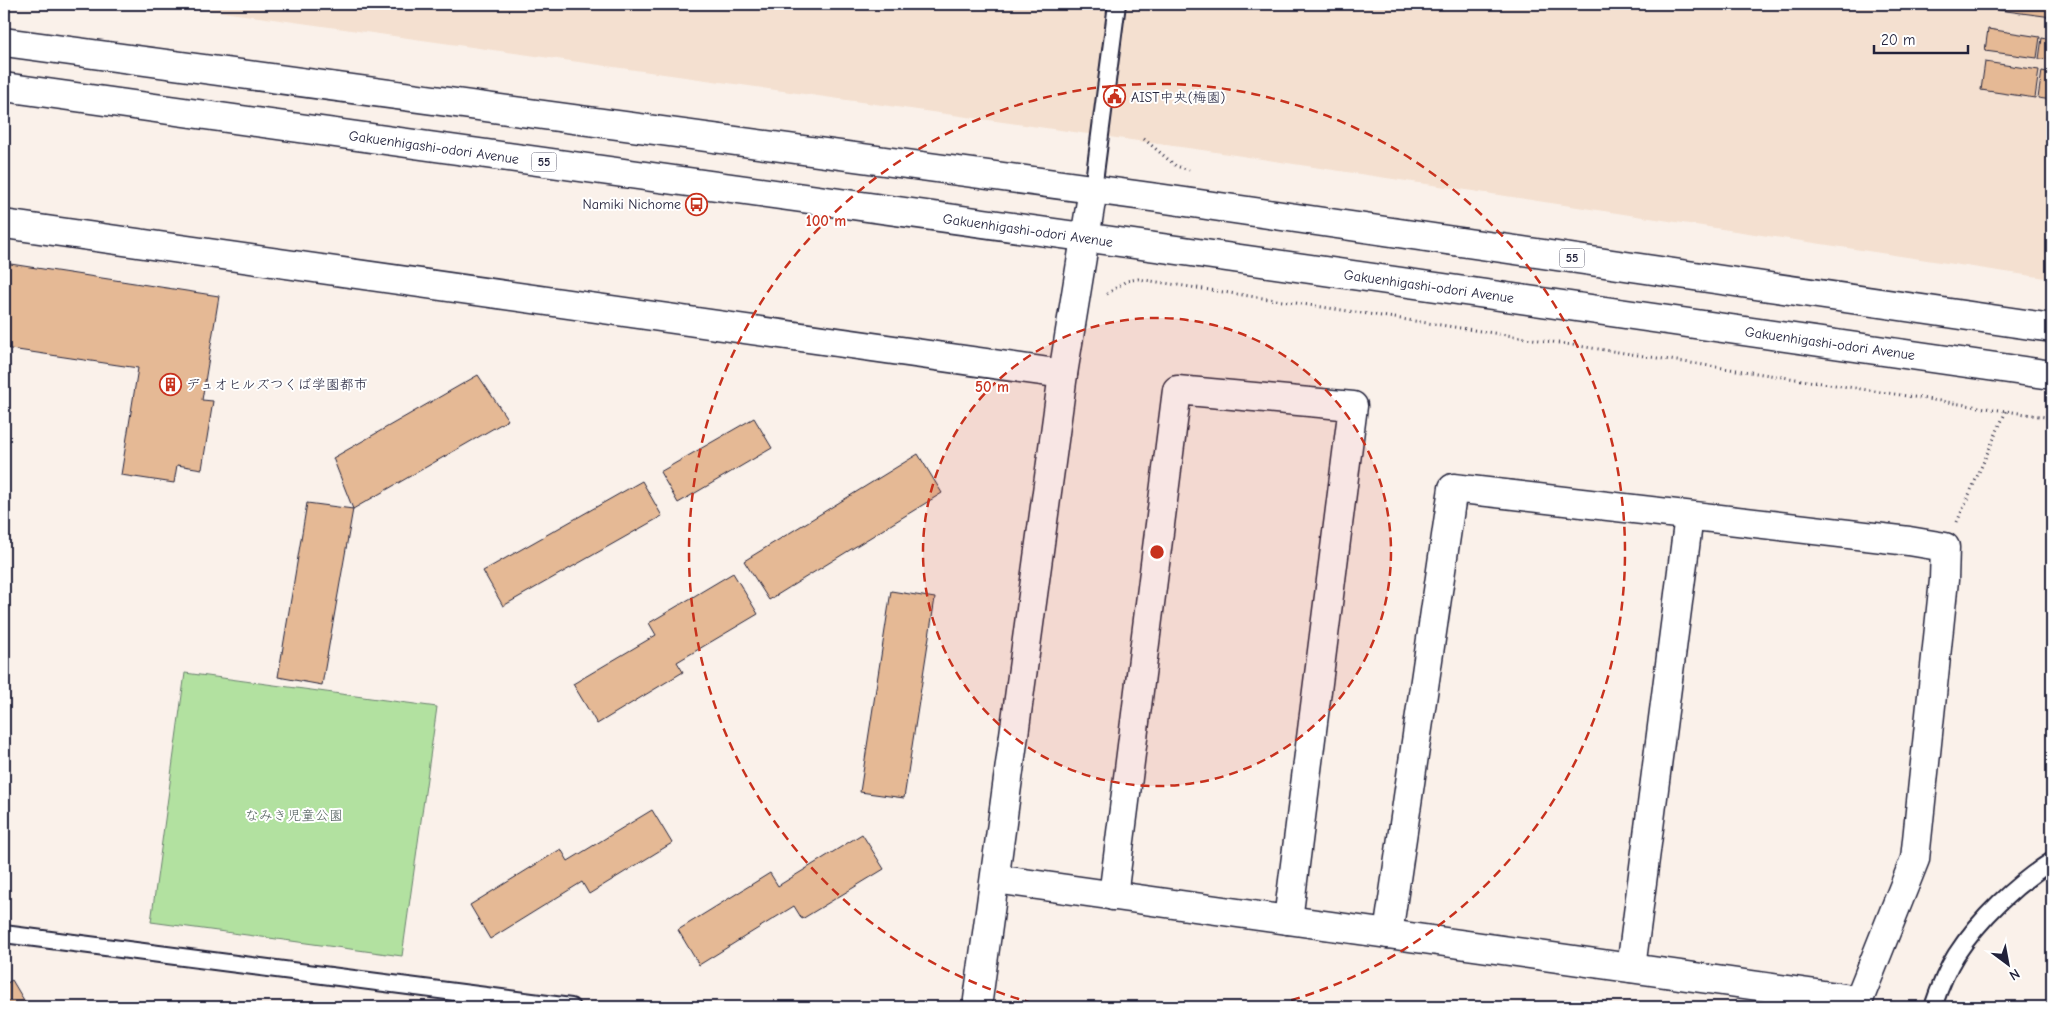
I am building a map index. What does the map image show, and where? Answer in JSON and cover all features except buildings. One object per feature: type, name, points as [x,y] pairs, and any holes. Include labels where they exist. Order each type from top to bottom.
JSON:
[{"type":"street","name":"55","points":[[4,42],[1093,189],[2052,328]]},
{"type":"street","name":"Gakuenhigashi-odori Avenue","points":[[4,87],[2052,375]]},
{"type":"street","points":[[977,1007],[1064,374],[1093,189]]},
{"type":"street","points":[[4,224],[1064,374]]},
{"type":"street","points":[[1113,896],[1176,390],[1354,406],[1288,920]]},
{"type":"street","points":[[995,879],[1113,896],[1631,968],[1858,1004],[1915,859],[1944,580],[1945,547],[1909,541],[1453,488],[1388,934]]},
{"type":"street","points":[[1631,968],[1689,516]]},
{"type":"lane","points":[[1093,189],[1117,4]]},
{"type":"lane","points":[[1933,1007],[1952,963],[1972,933],[2009,895],[2035,872],[2052,861]]},
{"type":"lane","points":[[4,934],[571,1007]]},
{"type":"path","points":[[1104,295],[1126,281],[1138,279],[2052,418]]},
{"type":"path","points":[[1945,547],[2006,411]]},
{"type":"shaded area","points":[[166,4],[2052,4],[2052,279],[1202,150]]},
{"type":"green space","name":"なみき児童公園","points":[[185,673],[437,707],[402,956],[151,922]]},
{"type":"place","name":"AIST中央(梅園)","points":[[1115,97]]},
{"type":"place","name":"Namiki Nichome","points":[[697,204]]},
{"type":"place","name":"デュオヒルズつくば学園都市","points":[[170,384]]}]
